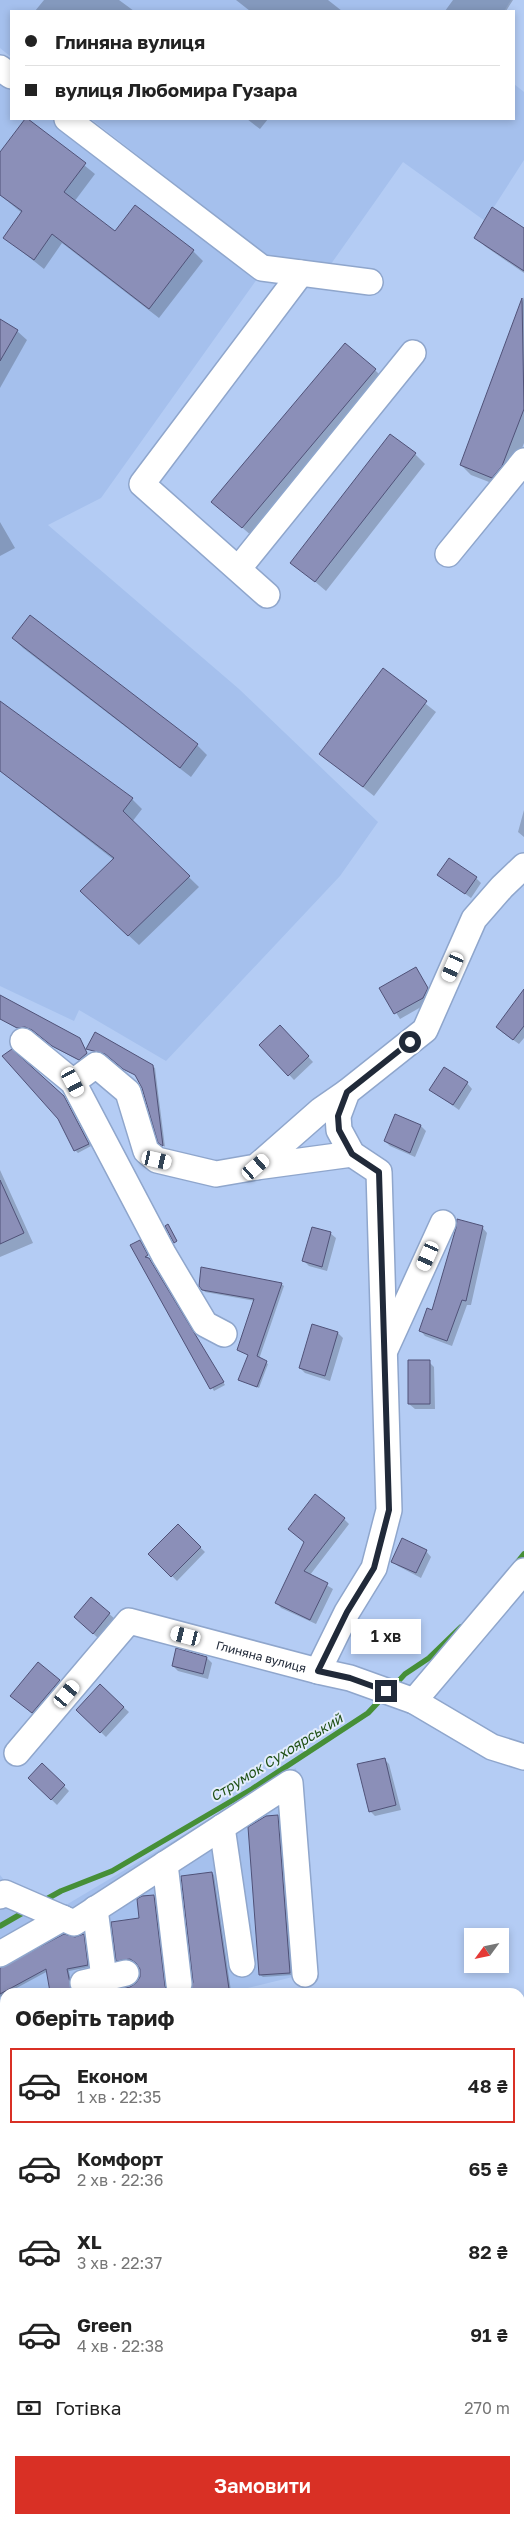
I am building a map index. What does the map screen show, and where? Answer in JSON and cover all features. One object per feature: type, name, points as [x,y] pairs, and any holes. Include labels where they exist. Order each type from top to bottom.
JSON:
[{"type":"street","points":[[68,120],[262,268],[370,282]]},
{"type":"street","points":[[267,595],[239,568],[142,484],[301,274]]},
{"type":"street","points":[[239,568],[414,353]]},
{"type":"street","points":[[448,554],[524,461]]},
{"type":"street","points":[[256,1167],[321,1110],[347,1092],[425,1030],[474,919],[502,887],[524,866]]},
{"type":"street","points":[[23,1041],[73,1082],[164,1255],[191,1301],[205,1324],[224,1334]]},
{"type":"street","points":[[73,1082],[96,1065],[128,1092],[146,1151],[157,1160],[216,1174],[352,1154]]},
{"type":"street","name":"Глиняна вулиця","points":[[17,1752],[129,1621],[318,1671],[347,1612],[374,1568],[389,1510],[379,1172],[352,1154],[339,1130],[338,1116],[347,1092]]},
{"type":"street","points":[[384,1354],[443,1223]]},
{"type":"street","points":[[407,1698],[524,1571]]},
{"type":"street","points":[[318,1671],[373,1686],[407,1698],[492,1747],[524,1757]]},
{"type":"street","points":[[11,1899],[74,1923],[290,1783],[306,1974]]},
{"type":"street","points":[[222,1827],[242,1964]]},
{"type":"street","points":[[165,1864],[179,1984]]},
{"type":"street","points":[[96,1909],[104,1978]]},
{"type":"street","points":[[0,1954],[57,1916]]},
{"type":"shaded area","points":[[0,0],[511,0],[505,10],[10,10],[10,56],[0,48]]},
{"type":"shaded area","points":[[0,71],[10,79],[10,120],[63,120],[262,272],[101,498],[48,525],[239,689],[378,822],[340,876],[166,1061],[79,1010],[74,1021],[0,986]]},
{"type":"shaded area","points":[[515,85],[524,92],[524,160],[485,221],[403,162],[331,264],[269,257],[92,120],[515,120]]},
{"type":"shaded area","points":[[296,1768],[313,1972],[247,1988],[0,1988],[0,1875],[5,1881],[66,1905]]},
{"type":"building","points":[[24,120],[29,120],[86,163],[64,192],[115,231],[135,205],[194,250],[149,309],[52,234],[34,260],[3,238],[22,211],[0,195],[0,152]]},
{"type":"building","points":[[492,207],[524,228],[524,271],[474,238]]},
{"type":"building","points":[[522,298],[524,409],[502,466],[492,478],[460,465]]},
{"type":"building","points":[[0,319],[18,330],[0,361]]},
{"type":"building","points":[[345,343],[376,369],[242,528],[211,502]]},
{"type":"building","points":[[390,434],[416,453],[315,582],[290,563]]},
{"type":"building","points":[[30,615],[198,744],[180,768],[12,638]]},
{"type":"building","points":[[383,668],[427,701],[363,787],[319,754]]},
{"type":"building","points":[[0,701],[133,798],[123,811],[190,876],[128,936],[80,891],[114,858],[0,771]]},
{"type":"building","points":[[449,858],[477,877],[465,894],[437,875]]},
{"type":"building","points":[[416,967],[428,988],[423,998],[394,1014],[379,988]]},
{"type":"building","points":[[524,989],[524,1026],[513,1040],[496,1027]]},
{"type":"building","points":[[0,995],[80,1038],[87,1053],[79,1060],[52,1046],[32,1030],[25,1027],[17,1028],[0,1019]]},
{"type":"building","points":[[280,1025],[309,1056],[288,1076],[259,1045]]},
{"type":"building","points":[[95,1032],[153,1065],[163,1146],[158,1143],[142,1088],[135,1075],[123,1069],[105,1054],[86,1049]]},
{"type":"building","points":[[12,1049],[64,1096],[89,1144],[74,1151],[58,1119],[2,1056]]},
{"type":"building","points":[[444,1067],[468,1082],[453,1105],[429,1090]]},
{"type":"building","points":[[395,1114],[421,1125],[410,1153],[384,1141]]},
{"type":"building","points":[[0,1180],[24,1233],[0,1244]]},
{"type":"building","points":[[457,1219],[483,1226],[466,1301],[462,1300],[447,1341],[419,1331],[427,1308],[432,1310]]},
{"type":"building","points":[[168,1224],[177,1241],[174,1243],[165,1226]]},
{"type":"building","points":[[312,1227],[331,1232],[322,1267],[302,1261]]},
{"type":"building","points":[[140,1240],[148,1255],[145,1257],[149,1258],[224,1382],[210,1389],[130,1245]]},
{"type":"building","points":[[201,1267],[282,1283],[257,1356],[267,1361],[257,1387],[238,1380],[248,1355],[237,1350],[254,1299],[202,1290],[199,1286]]},
{"type":"building","points":[[312,1324],[338,1332],[325,1376],[299,1368]]},
{"type":"building","points":[[408,1360],[430,1360],[430,1404],[408,1404]]},
{"type":"building","points":[[315,1494],[345,1518],[304,1571],[328,1583],[310,1620],[275,1603],[304,1542],[288,1529]]},
{"type":"building","points":[[178,1524],[201,1547],[171,1577],[148,1554]]},
{"type":"building","points":[[402,1538],[427,1550],[416,1573],[391,1562]]},
{"type":"building","points":[[91,1597],[110,1613],[93,1634],[74,1617]]},
{"type":"building","points":[[176,1648],[207,1657],[203,1674],[172,1666]]},
{"type":"building","points":[[38,1662],[60,1680],[32,1713],[10,1696]]},
{"type":"building","points":[[100,1684],[124,1707],[100,1733],[76,1710]]},
{"type":"building","points":[[385,1758],[396,1805],[369,1812],[357,1764]]},
{"type":"building","points":[[42,1763],[65,1785],[51,1800],[28,1778]]},
{"type":"building","points":[[278,1815],[290,1973],[259,1975],[248,1827],[266,1816]]},
{"type":"building","points":[[212,1872],[229,1988],[191,1988],[193,1982],[181,1876]]},
{"type":"building","points":[[154,1895],[166,1988],[125,1988],[136,1983],[140,1977],[140,1969],[130,1959],[116,1961],[111,1922],[139,1918],[137,1899],[142,1896]]},
{"type":"building","points":[[64,1934],[75,1937],[84,1934],[88,1965],[67,1969],[71,1988],[49,1988],[46,1969],[11,1988],[0,1988],[0,1968]]},
{"type":"waterway","name":"Струмок Сухоярський","points":[[516,1564],[524,1554]]},
{"type":"waterway","name":"Струмок Сухоярський","points":[[393,1687],[405,1674],[429,1658],[461,1627]]},
{"type":"waterway","name":"Струмок Сухоярський","points":[[43,1901],[61,1891],[112,1871],[252,1789],[368,1713],[383,1697]]},
{"type":"waterway","name":"Струмок Сухоярський","points":[[0,1926],[26,1911]]},
{"type":"route","points":[[386,1691],[350,1678],[318,1671],[329,1653],[347,1612],[374,1568],[389,1510],[379,1172],[352,1154],[339,1130],[338,1116],[347,1092],[410,1042]]}]
